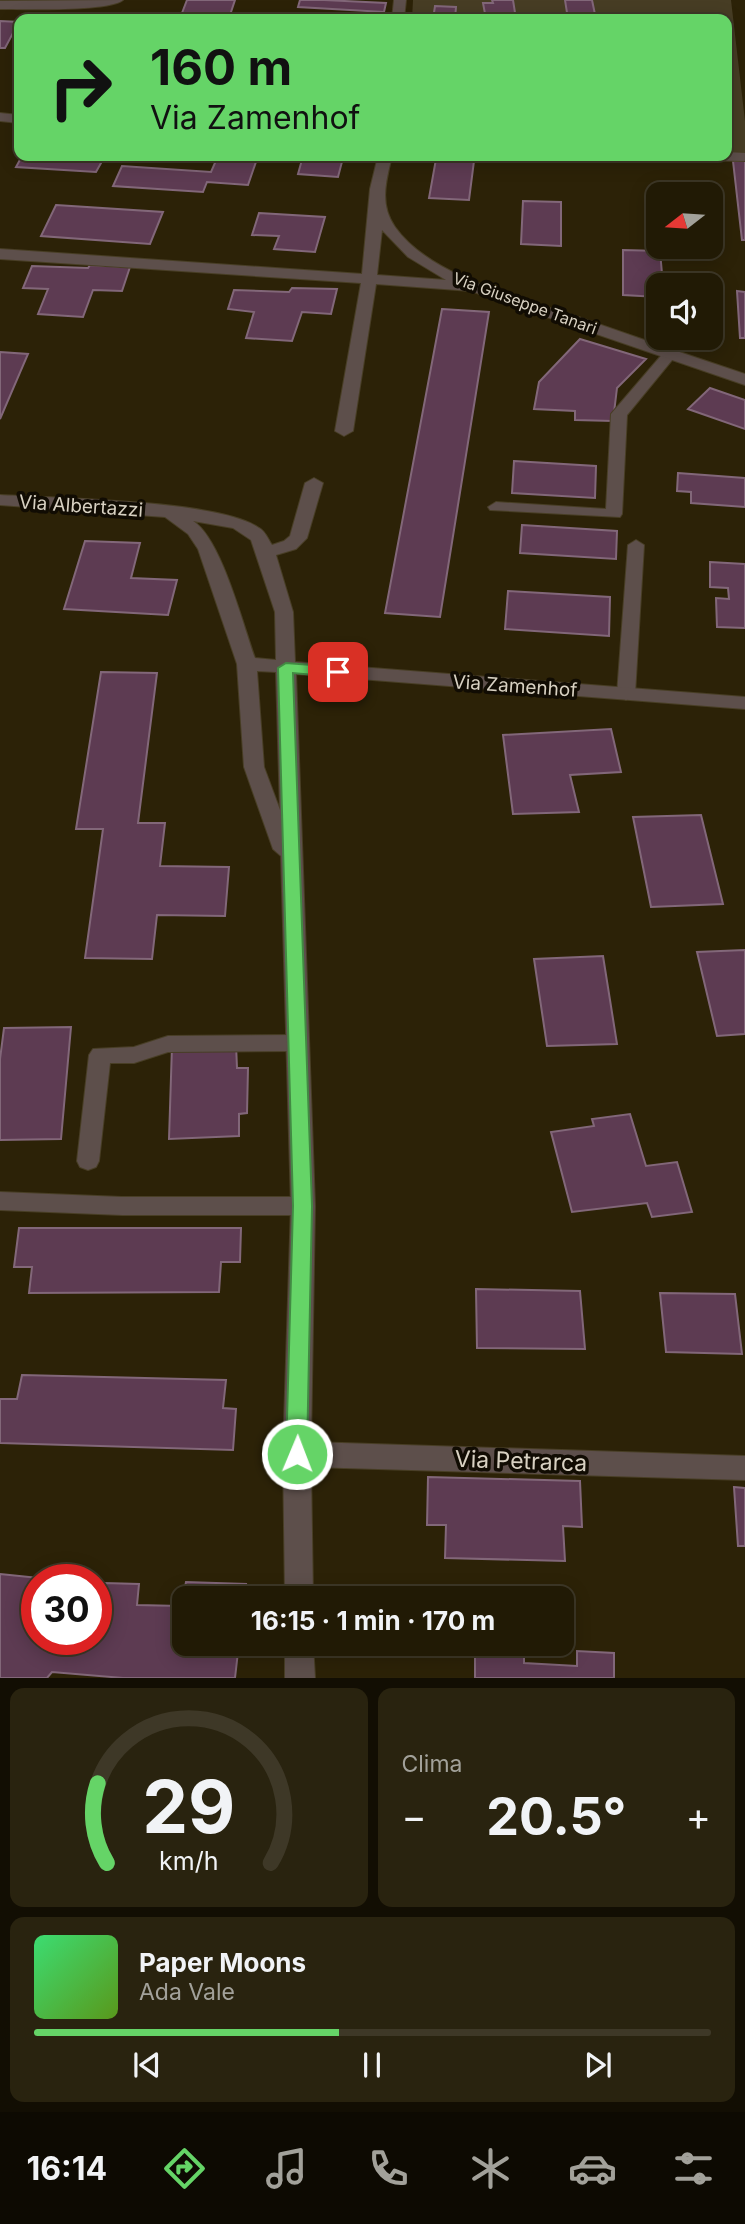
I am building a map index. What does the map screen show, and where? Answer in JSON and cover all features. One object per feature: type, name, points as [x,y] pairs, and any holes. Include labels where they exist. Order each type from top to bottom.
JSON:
[{"type":"street","points":[[0,5],[69,5],[117,0]]},
{"type":"street","points":[[344,431],[369,279],[377,198],[384,161]]},
{"type":"street","name":"Via Giuseppe Tanari","points":[[377,198],[384,219],[394,233],[418,257],[447,275],[745,380]]},
{"type":"street","points":[[0,254],[473,286]]},
{"type":"street","points":[[265,552],[290,545],[298,538],[313,483]]},
{"type":"street","name":"Via Albertazzi","points":[[0,500],[162,512],[241,523],[254,532],[265,552],[284,612],[303,1206],[297,1454],[299,1586]]},
{"type":"street","name":"Via Albertazzi","points":[[162,512],[195,530],[207,549],[247,664],[254,768],[291,867]]},
{"type":"street","points":[[247,664],[286,668]]},
{"type":"street","name":"Via Zamenhof","points":[[286,668],[745,703]]},
{"type":"street","name":"Via Petrarca","points":[[297,1454],[745,1468]]},
{"type":"street","points":[[299,1656],[300,1678]]},
{"type":"lane","points":[[496,507],[614,514],[619,414],[670,354]]},
{"type":"lane","points":[[626,694],[636,545]]},
{"type":"lane","points":[[88,1161],[100,1055],[134,1055],[169,1044],[297,1044]]},
{"type":"lane","points":[[0,1202],[122,1206],[303,1206]]},
{"type":"shaded area","points":[[413,0],[731,0],[745,121],[745,153],[732,153],[732,14],[412,14]]},
{"type":"building","points":[[187,0],[235,0],[230,14],[182,13]]},
{"type":"building","points":[[300,0],[386,3],[384,12],[298,7]]},
{"type":"building","points":[[492,0],[513,0],[515,14],[485,14],[483,3],[493,3]]},
{"type":"building","points":[[565,0],[592,0],[595,14],[567,14]]},
{"type":"building","points":[[435,6],[456,7],[455,14],[434,14]]},
{"type":"building","points":[[0,21],[14,22],[14,31],[5,48],[0,48]]},
{"type":"building","points":[[19,161],[102,161],[96,172],[16,167]]},
{"type":"building","points":[[216,161],[256,161],[248,185],[207,182],[203,192],[113,186],[122,166],[211,172]]},
{"type":"building","points":[[302,161],[342,161],[338,177],[298,174]]},
{"type":"building","points":[[436,161],[474,161],[469,200],[429,198]]},
{"type":"building","points":[[733,161],[745,161],[745,240],[742,240]]},
{"type":"building","points":[[523,201],[561,202],[561,246],[521,244]]},
{"type":"building","points":[[56,205],[163,212],[150,244],[41,236]]},
{"type":"building","points":[[259,213],[325,217],[315,252],[274,249],[279,236],[252,235]]},
{"type":"building","points":[[623,250],[646,251],[646,259],[661,259],[662,273],[646,273],[646,296],[623,295]]},
{"type":"building","points":[[90,265],[130,267],[122,291],[93,290],[83,317],[38,314],[48,289],[23,288],[32,266],[88,268]]},
{"type":"building","points":[[292,288],[337,289],[331,314],[302,312],[292,341],[246,338],[254,312],[228,309],[234,290],[289,292]]},
{"type":"building","points":[[737,291],[745,292],[745,338],[740,338]]},
{"type":"building","points":[[442,309],[489,312],[440,617],[385,613]]},
{"type":"building","points":[[580,339],[646,359],[617,388],[613,421],[575,420],[575,411],[534,409],[539,382]]},
{"type":"building","points":[[0,352],[28,354],[0,419]]},
{"type":"building","points":[[710,388],[745,400],[745,429],[688,409]]},
{"type":"building","points":[[514,461],[596,466],[595,498],[512,493]]},
{"type":"building","points":[[678,473],[745,478],[745,507],[691,503],[691,492],[677,491]]},
{"type":"building","points":[[522,525],[617,531],[616,559],[520,553]]},
{"type":"building","points":[[85,541],[140,543],[131,578],[177,580],[168,615],[64,609]]},
{"type":"building","points":[[710,562],[745,564],[745,628],[717,627],[716,598],[729,599],[728,588],[710,587]]},
{"type":"building","points":[[508,591],[610,597],[609,636],[505,629]]},
{"type":"building","points":[[101,672],[157,673],[138,823],[165,823],[160,866],[229,867],[225,916],[157,915],[152,959],[85,958],[103,829],[76,829]]},
{"type":"building","points":[[611,729],[621,772],[570,775],[579,812],[513,814],[503,735]]},
{"type":"building","points":[[701,815],[723,904],[651,907],[633,817]]},
{"type":"building","points":[[745,950],[745,1034],[717,1036],[697,952]]},
{"type":"building","points":[[603,956],[617,1044],[547,1046],[534,959]]},
{"type":"building","points":[[71,1027],[61,1139],[0,1140],[0,1059],[4,1028]]},
{"type":"building","points":[[236,1044],[237,1068],[248,1068],[247,1113],[239,1114],[239,1136],[169,1139],[172,1046]]},
{"type":"building","points":[[630,1114],[646,1166],[677,1162],[692,1212],[652,1217],[647,1203],[572,1212],[551,1132],[594,1126],[592,1119]]},
{"type":"building","points":[[19,1228],[241,1228],[240,1262],[221,1262],[219,1292],[29,1293],[32,1267],[14,1267]]},
{"type":"building","points":[[476,1289],[580,1291],[585,1349],[477,1348]]},
{"type":"building","points":[[660,1293],[735,1294],[742,1354],[666,1352]]},
{"type":"building","points":[[22,1375],[226,1380],[223,1408],[236,1409],[233,1450],[0,1443],[0,1399],[17,1399]]},
{"type":"building","points":[[428,1477],[580,1481],[582,1527],[563,1526],[565,1561],[445,1558],[446,1525],[427,1525]]},
{"type":"building","points":[[734,1487],[745,1488],[745,1546],[738,1546]]},
{"type":"building","points":[[0,1574],[21,1576],[21,1655],[112,1655],[112,1583],[139,1584],[137,1605],[172,1606],[172,1656],[238,1656],[235,1678],[123,1678],[52,1672],[47,1678],[0,1678]]},
{"type":"building","points":[[186,1582],[246,1586],[185,1586]]},
{"type":"building","points":[[577,1651],[614,1653],[614,1678],[475,1678],[475,1656],[524,1656],[524,1663],[577,1666]]},
{"type":"route","points":[[297,1454],[303,1206],[286,668],[338,672]]}]
